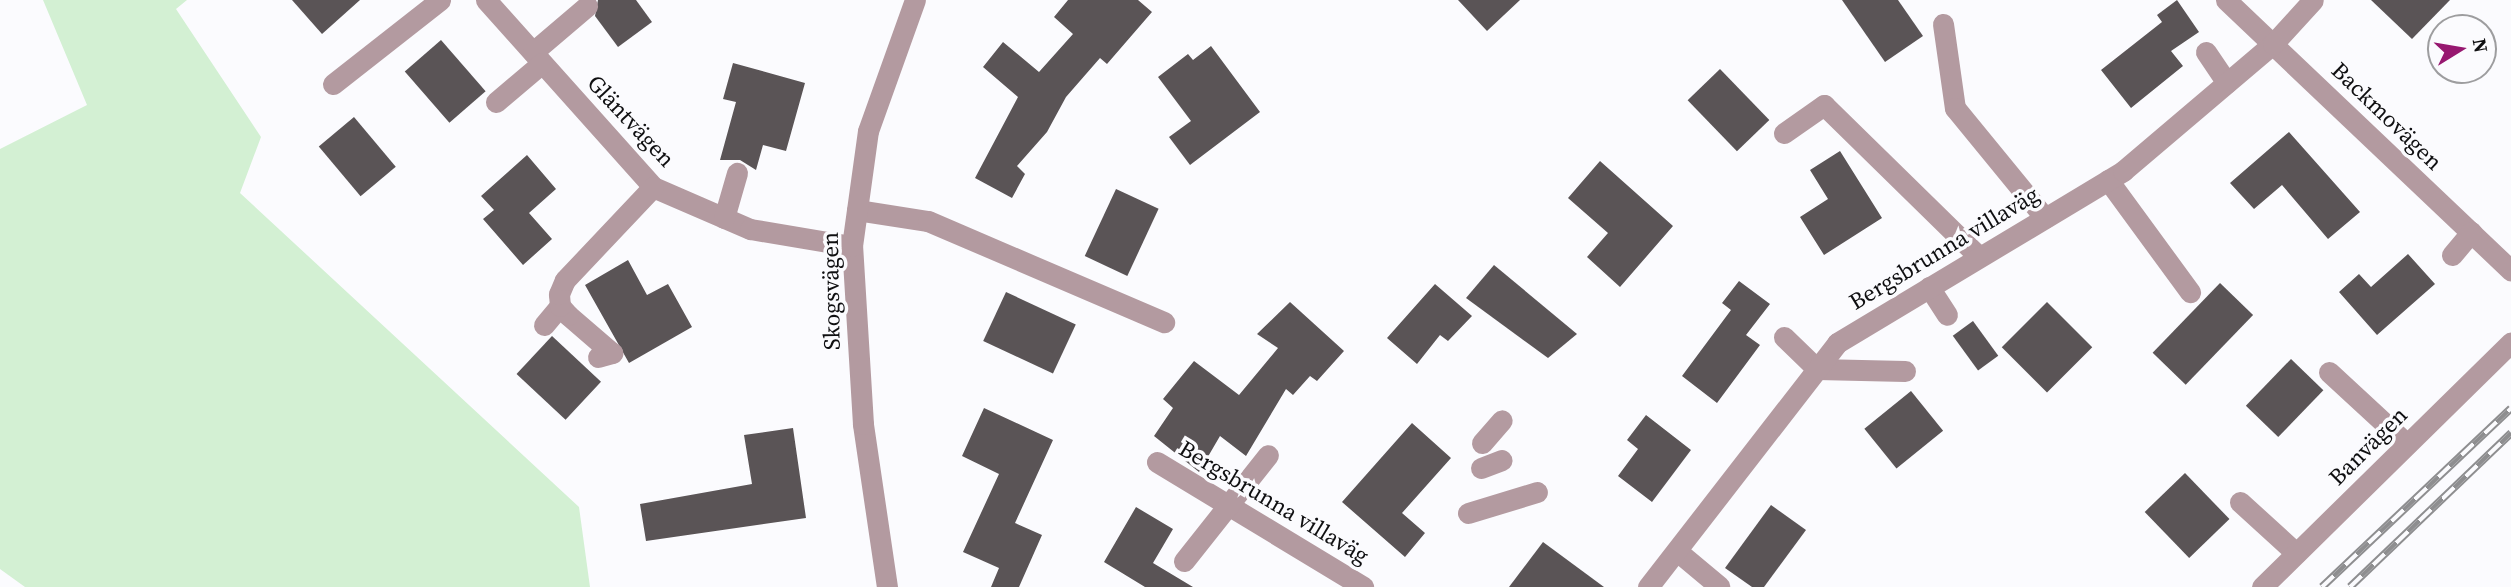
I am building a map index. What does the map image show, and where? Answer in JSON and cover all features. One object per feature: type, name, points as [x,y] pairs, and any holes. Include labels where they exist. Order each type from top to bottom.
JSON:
[{"type":"street","points":[[333,84],[440,0]]},
{"type":"street","name":"Gläntvägen","points":[[486,0],[653,187],[750,229],[852,246]]},
{"type":"street","name":"Skogsvägen","points":[[887,587],[863,424],[852,246],[868,131],[915,0]]},
{"type":"street","name":"Backmovägen","points":[[2226,0],[2511,270]]},
{"type":"street","name":"Bergsbrunna villaväg","points":[[1648,587],[1837,343],[2108,180],[2273,44],[2313,0]]},
{"type":"street","points":[[496,102],[587,6]]},
{"type":"street","points":[[1943,24],[1955,108],[2045,218]]},
{"type":"street","points":[[2206,52],[2227,83]]},
{"type":"street","points":[[1784,132],[1824,105],[1979,257]]},
{"type":"street","points":[[724,218],[737,173]]},
{"type":"street","points":[[2108,180],[2190,292]]},
{"type":"street","points":[[544,325],[560,306],[565,280],[604,251],[653,187]]},
{"type":"street","points":[[857,210],[928,221],[1164,322]]},
{"type":"street","points":[[2452,255],[2471,232]]},
{"type":"street","points":[[1929,287],[1948,315]]},
{"type":"street","points":[[560,306],[612,353],[598,357]]},
{"type":"street","points":[[1784,337],[1816,369],[1905,371]]},
{"type":"street","name":"Banvägen","points":[[2262,587],[2511,342]]},
{"type":"street","points":[[2329,373],[2407,444]]},
{"type":"street","points":[[1482,443],[1502,420]]},
{"type":"street","points":[[1184,561],[1268,455]]},
{"type":"street","name":"Bergsbrunna villaväg","points":[[1157,461],[1227,507],[1363,587]]},
{"type":"street","points":[[1468,513],[1537,492]]},
{"type":"street","points":[[2240,502],[2297,553]]},
{"type":"street","points":[[1676,551],[1719,586]]},
{"type":"green space","points":[[43,0],[187,0],[176,9],[261,137],[240,193],[579,507],[590,587],[25,587],[0,569],[0,149],[87,105]]},
{"type":"building","points":[[292,0],[360,0],[322,34]]},
{"type":"building","points":[[598,0],[636,0],[652,22],[618,47],[595,16]]},
{"type":"building","points":[[1068,0],[1138,0],[1152,12],[1107,64],[1100,58],[1066,97],[1047,132],[1017,166],[1025,174],[1012,198],[975,178],[1018,97],[983,67],[1003,42],[1039,72],[1073,34],[1054,17]]},
{"type":"building","points":[[1458,0],[1520,0],[1487,31]]},
{"type":"building","points":[[1842,0],[1898,0],[1923,36],[1885,62]]},
{"type":"building","points":[[2177,0],[2199,32],[2171,51],[2183,66],[2131,108],[2101,70],[2162,22],[2157,15]]},
{"type":"building","points":[[2371,0],[2450,0],[2436,14],[2427,14],[2427,24],[2412,39]]},
{"type":"building","points":[[441,40],[486,91],[449,123],[405,71]]},
{"type":"building","points":[[1211,46],[1260,112],[1190,165],[1169,137],[1191,121],[1158,77],[1188,54],[1193,60]]},
{"type":"building","points":[[733,63],[805,83],[786,151],[763,145],[756,170],[740,160],[720,160],[736,102],[723,99]]},
{"type":"building","points":[[1720,69],[1769,120],[1737,151],[1688,100]]},
{"type":"building","points":[[354,117],[396,167],[361,196],[319,147]]},
{"type":"building","points":[[2289,132],[2360,212],[2328,239],[2282,185],[2254,209],[2230,183]]},
{"type":"building","points":[[1840,151],[1882,218],[1824,255],[1800,217],[1828,199],[1810,170]]},
{"type":"building","points":[[527,155],[556,189],[529,213],[552,239],[523,265],[483,219],[494,210],[481,196]]},
{"type":"building","points":[[1600,161],[1673,226],[1620,287],[1587,257],[1608,233],[1568,198]]},
{"type":"building","points":[[1116,189],[1159,209],[1127,276],[1085,256]]},
{"type":"building","points":[[2408,254],[2435,284],[2377,335],[2339,292],[2359,274],[2371,287]]},
{"type":"building","points":[[628,260],[647,295],[668,284],[692,327],[629,363],[585,285]]},
{"type":"building","points":[[1494,265],[1577,334],[1548,358],[1466,298]]},
{"type":"building","points":[[1739,281],[1770,304],[1746,335],[1760,345],[1717,403],[1682,376],[1731,310],[1722,303]]},
{"type":"building","points":[[2220,283],[2253,315],[2186,385],[2153,353]]},
{"type":"building","points":[[1435,284],[1472,316],[1448,341],[1440,335],[1417,364],[1387,338]]},
{"type":"building","points":[[1006,292],[1076,325],[1053,373],[983,341]]},
{"type":"building","points":[[1290,302],[1344,351],[1317,381],[1310,376],[1293,395],[1286,389],[1246,456],[1220,436],[1199,472],[1154,436],[1173,408],[1163,399],[1194,361],[1239,395],[1278,348],[1257,334]]},
{"type":"building","points":[[2047,302],[2092,347],[2047,393],[2002,347]]},
{"type":"building","points":[[1973,321],[1998,356],[1978,370],[1953,336]]},
{"type":"building","points":[[552,336],[601,382],[566,420],[517,374]]},
{"type":"building","points":[[2291,359],[2323,390],[2278,437],[2246,406]]},
{"type":"building","points":[[1911,391],[1943,431],[1896,468],[1864,429]]},
{"type":"building","points":[[984,408],[1053,440],[1015,523],[1042,535],[1019,587],[991,587],[999,568],[963,552],[999,474],[962,456]]},
{"type":"building","points":[[1646,415],[1691,450],[1652,502],[1618,476],[1638,449],[1627,440]]},
{"type":"building","points":[[1412,423],[1451,458],[1402,513],[1425,533],[1405,557],[1342,502]]},
{"type":"building","points":[[793,428],[806,518],[646,541],[640,504],[752,484],[744,435]]},
{"type":"building","points":[[2185,473],[2229,519],[2189,558],[2145,512]]},
{"type":"building","points":[[1771,505],[1806,530],[1764,587],[1752,587],[1725,568]]},
{"type":"building","points":[[1136,507],[1173,529],[1153,563],[1193,587],[1145,587],[1104,562]]},
{"type":"building","points":[[1543,542],[1604,587],[1509,587]]},
{"type":"railway","points":[[2322,587],[2511,408]]},
{"type":"railway","points":[[2350,587],[2511,433]]}]
